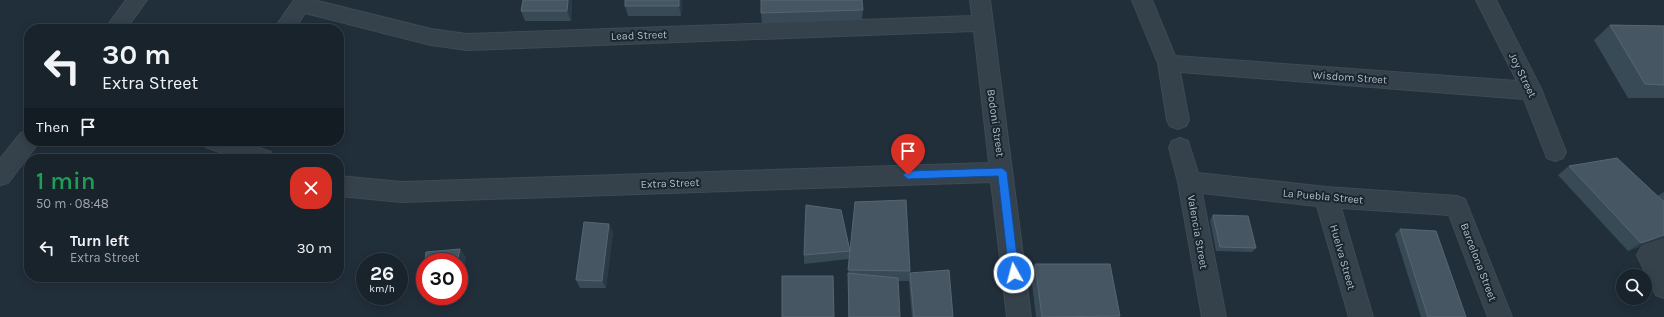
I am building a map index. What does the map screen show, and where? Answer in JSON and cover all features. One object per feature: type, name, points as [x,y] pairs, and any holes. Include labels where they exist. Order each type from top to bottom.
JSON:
[{"type":"street","points":[[119,24],[137,0]]},
{"type":"street","name":"Bodoni Street","points":[[980,0],[1019,317]]},
{"type":"street","points":[[1142,0],[1168,63],[1178,120]]},
{"type":"street","name":"Joy Street","points":[[1486,0],[1532,91],[1555,152]]},
{"type":"street","points":[[287,24],[302,2]]},
{"type":"street","name":"Lead Street","points":[[302,2],[431,37],[467,42],[982,23]]},
{"type":"street","name":"Wisdom Street","points":[[1168,63],[1532,91]]},
{"type":"street","points":[[0,176],[24,145]]},
{"type":"street","points":[[228,146],[249,154]]},
{"type":"street","name":"Valencia Street","points":[[1180,147],[1189,182],[1214,317]]},
{"type":"street","name":"Extra Street","points":[[344,188],[402,192],[1002,172]]},
{"type":"street","name":"La Puebla Street","points":[[1189,182],[1326,197],[1457,206]]},
{"type":"street","name":"Huelva Street","points":[[1326,197],[1361,317]]},
{"type":"street","name":"Barcelona Street","points":[[1457,206],[1500,317]]},
{"type":"street","points":[[1657,251],[1664,287]]},
{"type":"building","points":[[523,0],[568,0],[567,11],[521,11]]},
{"type":"building","points":[[625,0],[679,0],[679,6],[625,6]]},
{"type":"building","points":[[761,0],[862,0],[863,10],[761,13]]},
{"type":"building","points":[[1610,25],[1664,26],[1664,85],[1645,84]]},
{"type":"building","points":[[1617,158],[1664,202],[1664,235],[1641,243],[1569,166]]},
{"type":"building","points":[[906,200],[910,271],[848,270],[855,202]]},
{"type":"building","points":[[806,205],[841,210],[850,251],[804,255]]},
{"type":"building","points":[[1213,215],[1248,216],[1256,248],[1220,247]]},
{"type":"building","points":[[584,222],[609,224],[602,281],[576,280]]},
{"type":"building","points":[[1400,229],[1436,231],[1466,317],[1428,317]]},
{"type":"building","points":[[460,249],[459,253],[426,252]]},
{"type":"building","points":[[1035,264],[1110,264],[1120,316],[1042,317]]},
{"type":"building","points":[[949,270],[953,317],[914,317],[910,273]]},
{"type":"building","points":[[848,273],[898,278],[900,317],[849,317]]},
{"type":"building","points":[[782,276],[833,276],[834,317],[782,317]]},
{"type":"route","points":[[908,175],[1002,172],[1014,273]]}]
